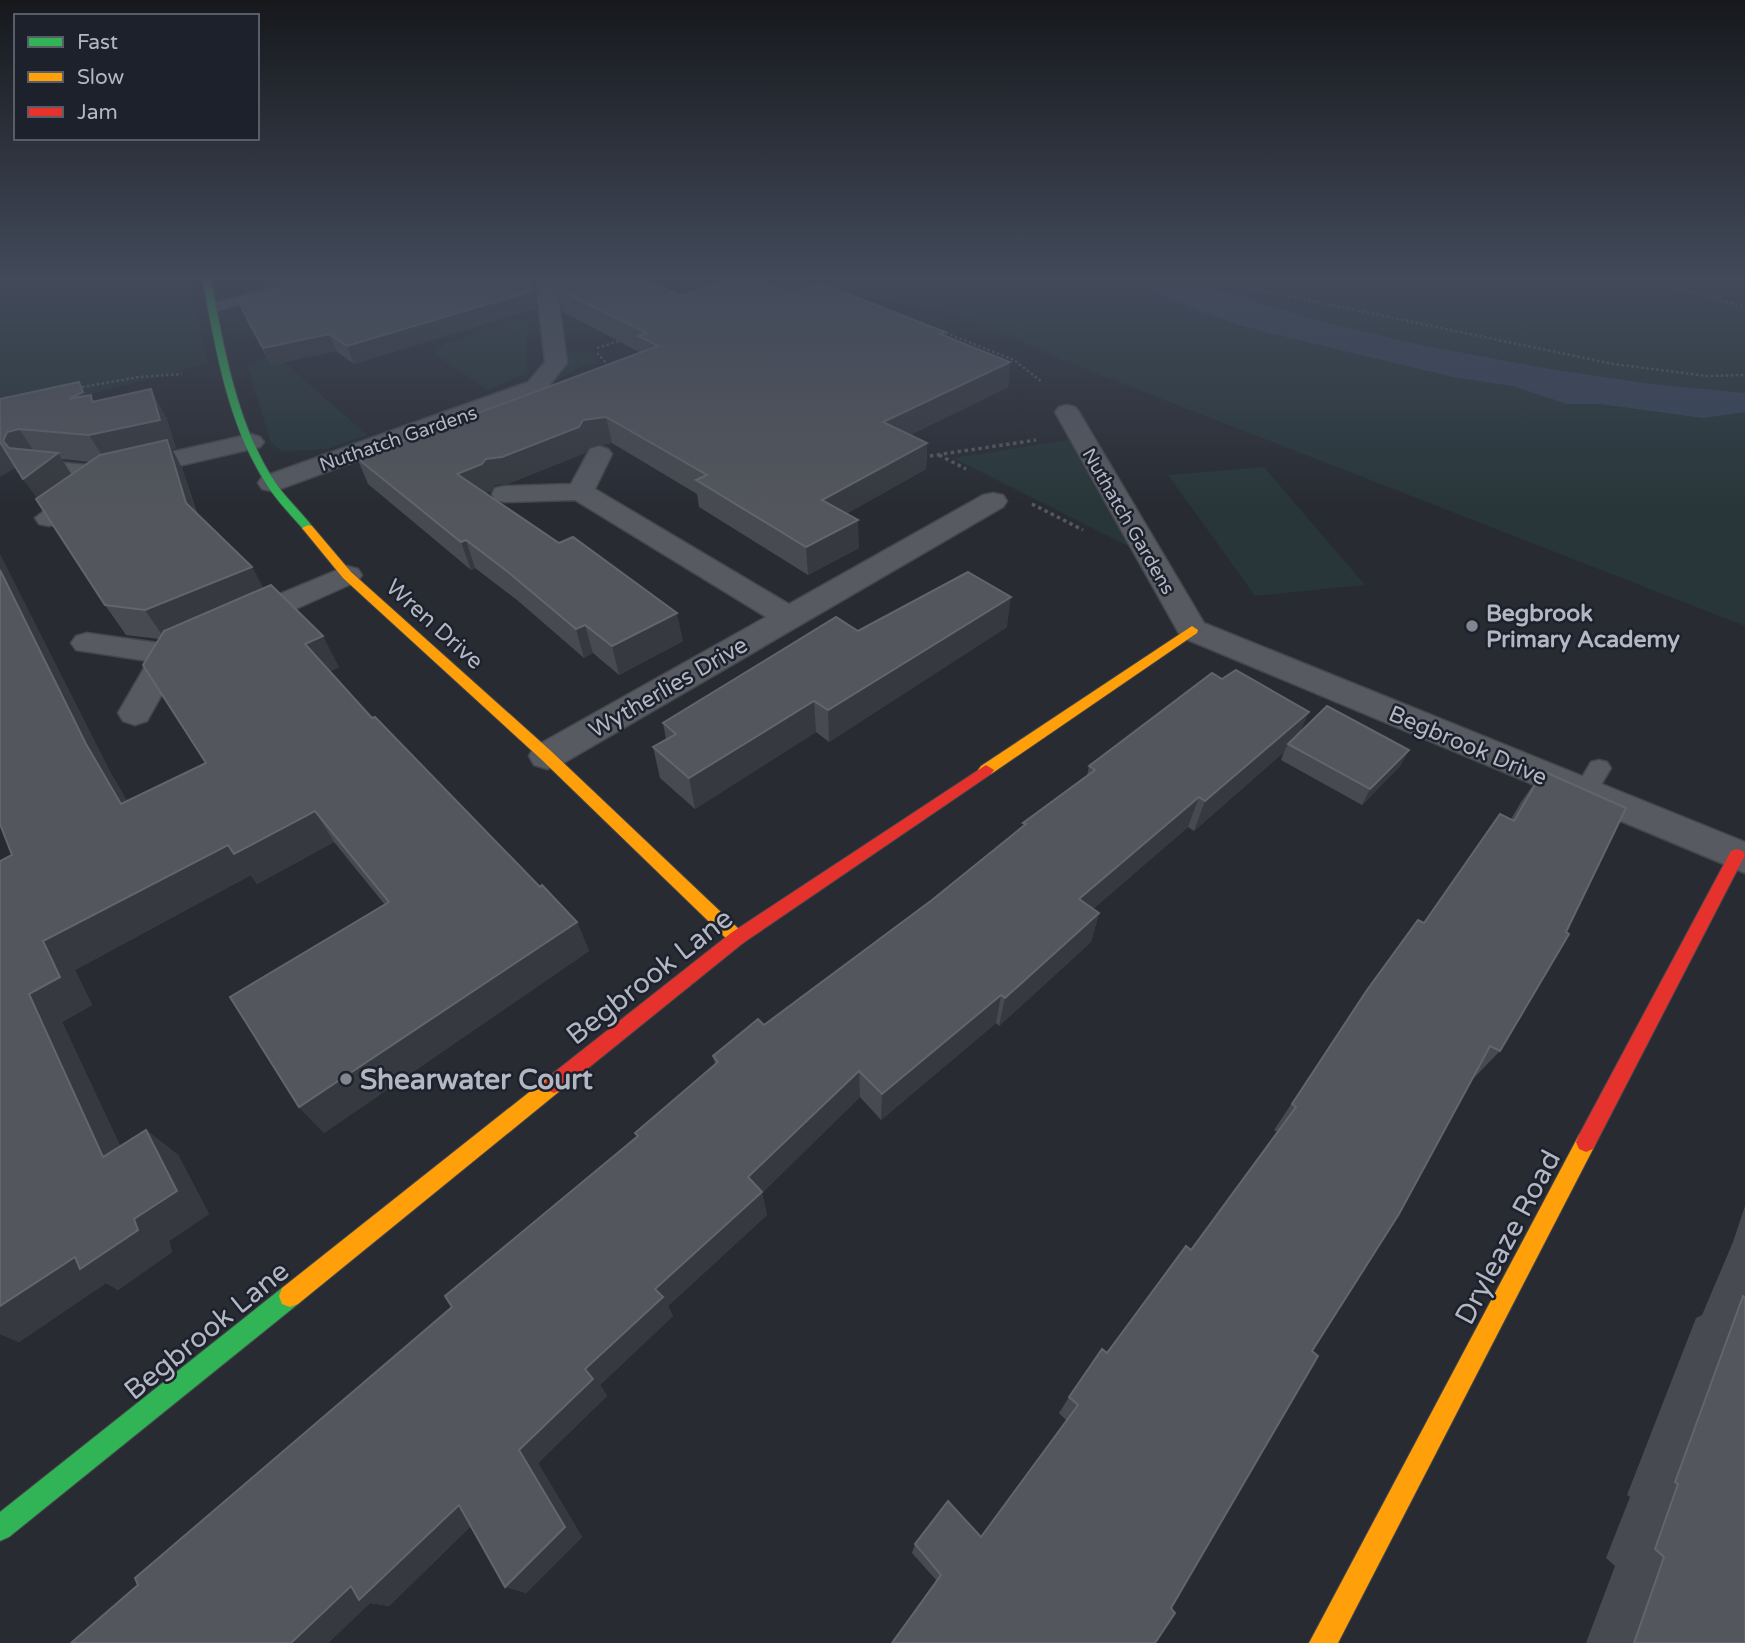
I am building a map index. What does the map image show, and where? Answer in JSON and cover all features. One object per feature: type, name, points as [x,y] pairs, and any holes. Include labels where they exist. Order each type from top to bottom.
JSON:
[{"type":"street","name":"Wren Drive","points":[[221,353],[224,370],[251,442],[271,483],[347,575],[547,756],[737,938]]},
{"type":"street","points":[[536,387],[556,363],[556,353]]},
{"type":"street","name":"Nuthatch Gardens","points":[[271,483],[536,387]]},
{"type":"street","name":"Nuthatch Gardens","points":[[1073,423],[1192,631]]},
{"type":"street","points":[[38,468],[107,474],[251,442]]},
{"type":"street","points":[[580,492],[599,454]]},
{"type":"street","points":[[49,518],[107,474]]},
{"type":"street","points":[[505,495],[580,492],[790,618]]},
{"type":"street","name":"Wytherlies Drive","points":[[547,756],[790,618],[1008,500]]},
{"type":"street","points":[[87,643],[195,642],[347,575]]},
{"type":"street","name":"Begbrook Drive","points":[[1192,631],[1591,781],[1741,856]]},
{"type":"street","name":"Begbrook Lane","points":[[0,1528],[737,938],[1192,631]]},
{"type":"street","points":[[135,713],[195,642]]},
{"type":"street","name":"Dryleaze Road","points":[[1324,1643],[1741,856]]},
{"type":"path","points":[[977,356],[985,353]]},
{"type":"path","points":[[912,452],[924,458],[1073,423],[1043,383],[1014,360],[994,353]]},
{"type":"path","points":[[1559,353],[1613,364],[1707,376],[1745,375]]},
{"type":"path","points":[[536,387],[547,391],[586,366],[608,365]]},
{"type":"path","points":[[75,388],[139,377],[224,370]]},
{"type":"path","points":[[939,455],[975,474]]},
{"type":"path","points":[[1008,500],[1083,530]]},
{"type":"shaded area","points":[[0,353],[205,353],[208,364],[0,417]]},
{"type":"shaded area","points":[[437,353],[527,353],[527,373],[488,390],[436,355]]},
{"type":"shaded area","points":[[591,353],[599,363],[584,365],[555,381],[562,371],[563,354]]},
{"type":"shaded area","points":[[1046,353],[1745,353],[1745,626]]},
{"type":"shaded area","points":[[275,354],[367,435],[327,449],[281,451],[271,442],[247,366]]},
{"type":"shaded area","points":[[1069,440],[1130,547],[953,458]]},
{"type":"shaded area","points":[[1264,467],[1365,585],[1255,596],[1168,475]]},
{"type":"water","points":[[1352,353],[1462,353],[1651,384],[1745,393],[1745,412],[1703,418],[1600,404],[1567,404],[1513,386],[1453,377]]},
{"type":"building","points":[[640,353],[987,353],[1010,362],[883,422],[927,443],[822,500],[858,520],[806,547],[696,480],[707,475],[606,417],[583,420],[579,427],[502,457],[486,459],[482,464],[457,474],[559,543],[573,537],[677,613],[612,646],[585,625],[576,629],[508,572],[466,540],[461,542],[357,458]]},
{"type":"building","points":[[79,382],[83,392],[69,399],[91,395],[92,402],[151,389],[160,420],[89,435],[19,429],[7,432],[3,441],[9,448],[58,453],[23,479],[0,442],[0,399]]},
{"type":"building","points":[[167,440],[186,503],[252,567],[145,610],[105,605],[36,499],[100,455]]},
{"type":"building","points":[[0,570],[86,744],[121,804],[206,763],[143,665],[164,631],[271,585],[323,636],[305,644],[372,718],[375,717],[577,922],[299,1107],[230,997],[389,902],[315,811],[234,854],[228,845],[43,941],[60,977],[29,994],[103,1157],[146,1130],[177,1191],[134,1219],[138,1230],[80,1269],[75,1257],[0,1306],[0,861],[12,855],[0,824]]},
{"type":"building","points":[[968,572],[1011,597],[828,710],[814,701],[689,778],[653,747],[676,734],[663,723],[836,617],[858,631]]},
{"type":"building","points":[[1236,670],[1309,712],[1205,801],[1199,797],[1079,899],[1099,913],[1005,998],[1001,995],[882,1094],[859,1071],[748,1177],[762,1192],[655,1289],[663,1297],[585,1369],[593,1379],[519,1450],[565,1527],[505,1587],[459,1505],[359,1600],[351,1586],[291,1643],[71,1643],[138,1585],[135,1578],[452,1307],[445,1296],[638,1136],[635,1133],[718,1062],[713,1056],[758,1019],[764,1025],[932,900],[1026,824],[1023,823],[1095,770],[1089,766],[1212,673],[1222,679]]},
{"type":"building","points":[[1327,706],[1409,750],[1370,789],[1288,744]]},
{"type":"building","points":[[1543,771],[1626,808],[1566,932],[1569,934],[1500,1051],[1490,1046],[1399,1214],[1312,1351],[1318,1356],[1171,1608],[1175,1613],[1155,1643],[892,1643],[941,1575],[915,1544],[948,1501],[981,1537],[1078,1405],[1069,1397],[1102,1349],[1107,1353],[1186,1246],[1191,1250],[1296,1107],[1292,1104],[1367,990],[1418,920],[1424,923],[1500,814],[1514,821]]},
{"type":"building","points":[[1743,1296],[1745,1643],[1634,1643],[1664,1557],[1655,1549],[1678,1484],[1675,1482]]},
{"type":"traffic: fast","points":[[222,353],[237,408],[257,458],[283,500],[308,528]]},
{"type":"traffic: fast","points":[[0,1528],[290,1296]]},
{"type":"traffic: slow","points":[[308,528],[347,575],[547,756],[737,938]]},
{"type":"traffic: slow","points":[[986,770],[1192,630]]},
{"type":"traffic: slow","points":[[290,1296],[554,1084]]},
{"type":"traffic: slow","points":[[1323,1643],[1586,1142]]},
{"type":"traffic: jam","points":[[554,1084],[737,938],[986,770]]},
{"type":"traffic: jam","points":[[1586,1142],[1737,855]]},
{"type":"place","name":"Begbrook Primary Academy","points":[[1472,626]]},
{"type":"place","name":"Shearwater Court","points":[[346,1079]]}]
